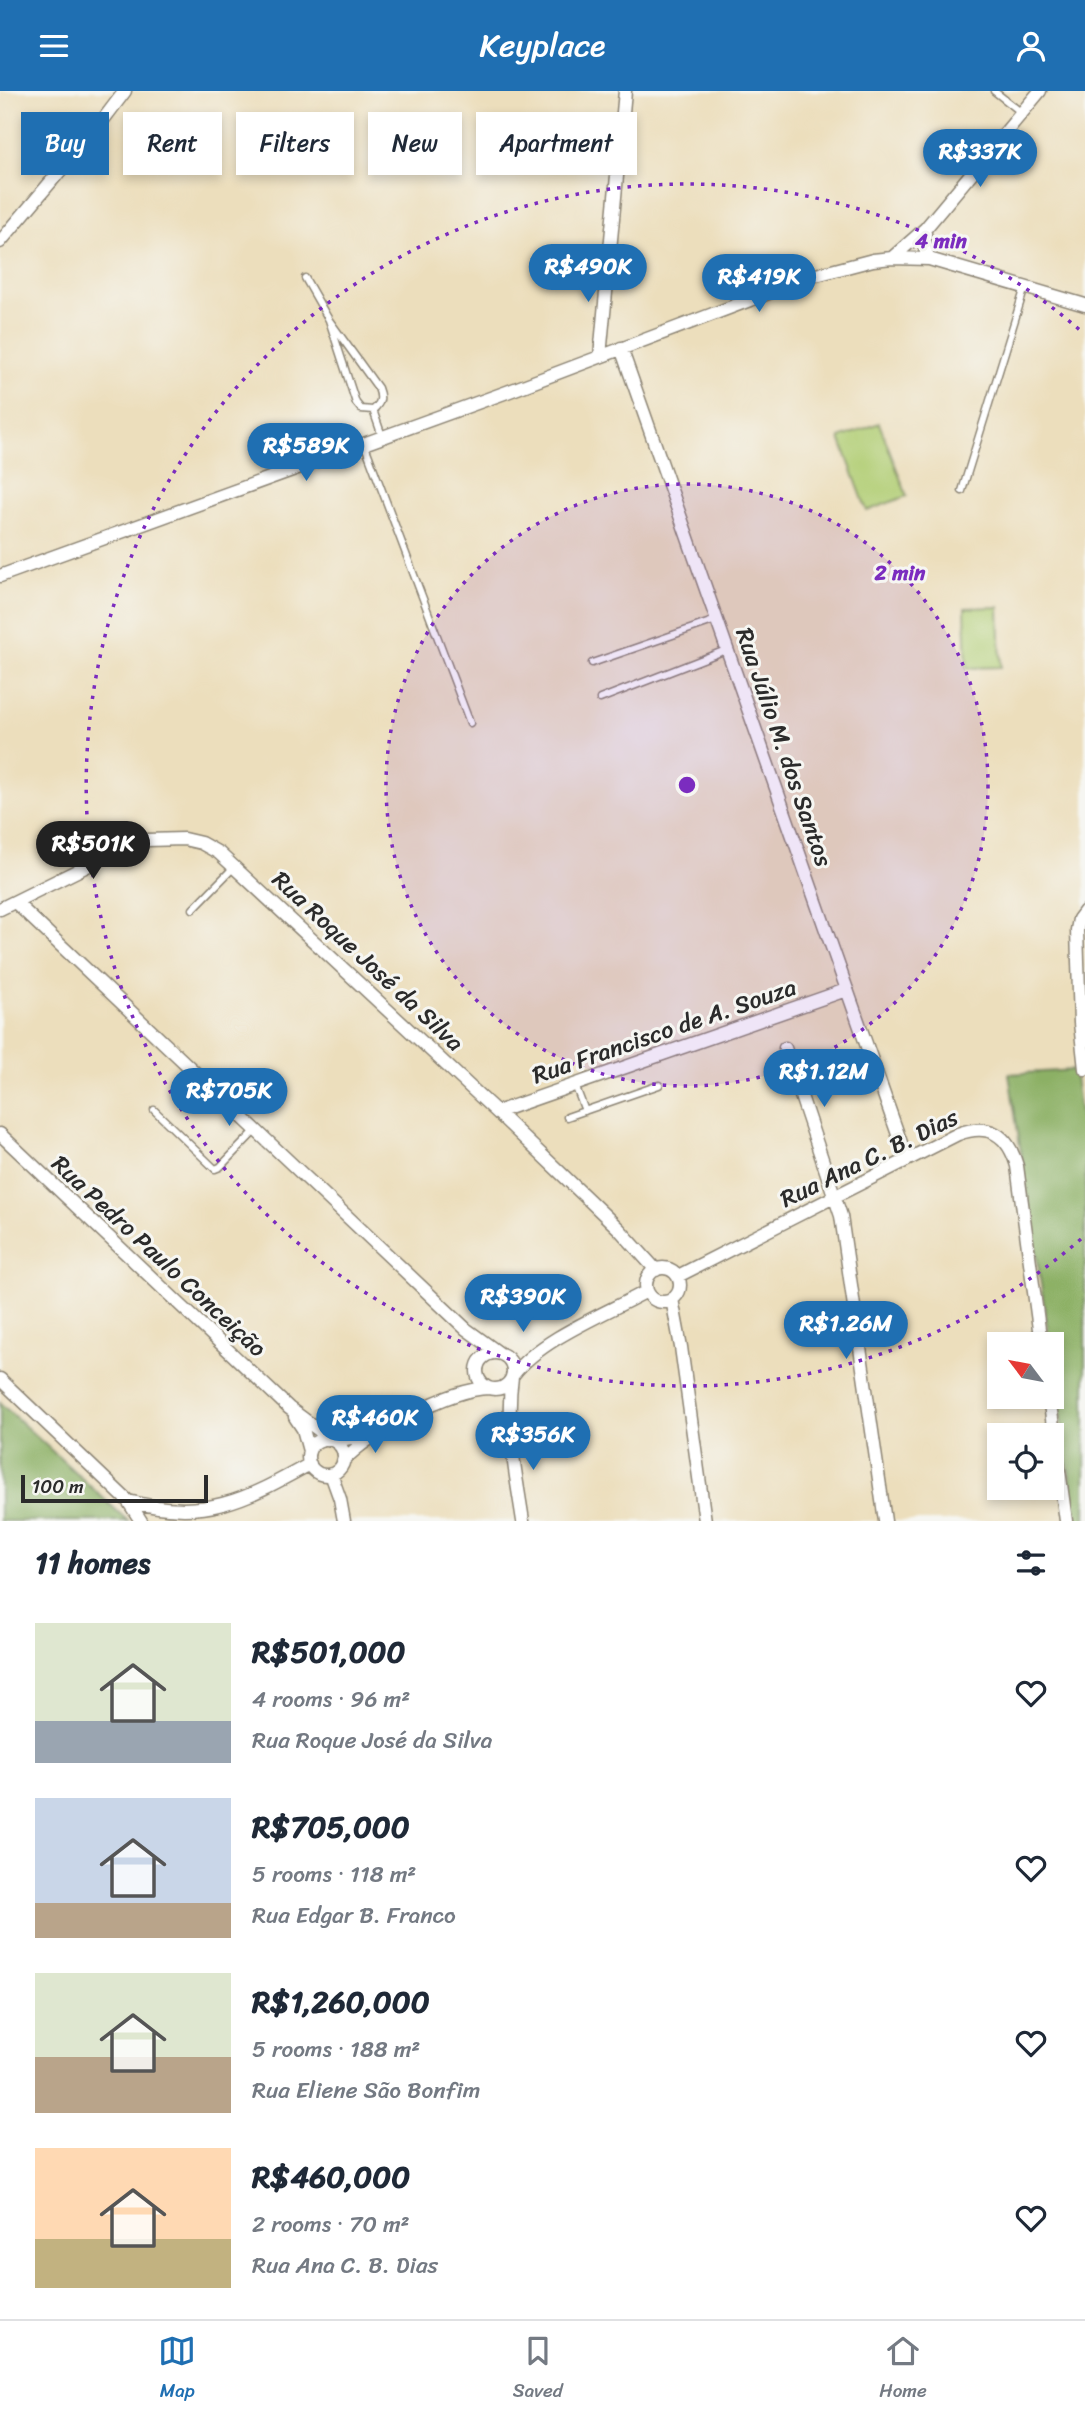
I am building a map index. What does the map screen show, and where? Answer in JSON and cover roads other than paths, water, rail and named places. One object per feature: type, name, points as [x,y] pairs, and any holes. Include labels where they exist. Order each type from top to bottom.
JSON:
[{"type":"street","points":[[0,241],[125,91]]},
{"type":"street","points":[[600,356],[625,91]]},
{"type":"street","points":[[892,258],[925,229],[1040,91]]},
{"type":"street","points":[[925,229],[925,248],[929,259]]},
{"type":"street","points":[[0,576],[816,275],[856,264],[892,258],[929,259],[1085,306]]},
{"type":"street","name":"Rua Júlio M. dos Santos","points":[[621,348],[907,1160]]},
{"type":"street","name":"Rua Roque José da Silva","points":[[0,909],[118,851],[147,840],[184,839],[201,843],[235,866],[619,1229],[656,1270]]},
{"type":"street","points":[[15,902],[466,1329],[512,1364],[510,1427],[523,1521]]},
{"type":"street","points":[[1085,911],[1079,919],[1077,930],[1080,1023],[1085,1063]]},
{"type":"street","name":"Rua Francisco de A. Souza","points":[[496,1112],[846,990]]},
{"type":"street","points":[[785,1048],[836,1196],[846,1238],[885,1521]]},
{"type":"street","name":"Rua Ana C. B. Dias","points":[[678,1276],[971,1129],[994,1132],[1005,1140],[1013,1151],[1017,1166],[1039,1332]]},
{"type":"street","name":"Rua Pedro Paulo Conceição","points":[[0,1134],[289,1408],[333,1441]]},
{"type":"street","points":[[670,1269],[678,1276],[680,1286],[672,1299],[666,1302],[655,1300],[647,1291],[647,1279],[656,1270],[670,1269]]},
{"type":"street","points":[[439,1401],[468,1390],[503,1387],[529,1357],[550,1343],[647,1291]]},
{"type":"street","points":[[672,1299],[705,1521]]},
{"type":"street","points":[[466,1329],[473,1343],[478,1376],[482,1384],[489,1388]]},
{"type":"street","points":[[390,1427],[359,1438],[319,1441],[309,1451],[310,1464],[318,1473],[336,1472],[343,1461],[361,1444],[465,1384],[486,1355],[525,1351],[550,1343]]},
{"type":"street","points":[[0,1379],[128,1501],[141,1521]]},
{"type":"street","name":"Rua Pedro Paulo Conceição","points":[[289,1408],[303,1429],[309,1451]]},
{"type":"street","points":[[1051,1409],[1066,1521]]},
{"type":"street","points":[[333,1441],[342,1450],[343,1461]]},
{"type":"street","points":[[215,1521],[227,1509],[310,1464]]},
{"type":"street","points":[[331,1474],[337,1487],[344,1521]]},
{"type":"street","points":[[128,1501],[147,1509],[183,1516],[227,1509]]},
{"type":"lane","points":[[994,91],[1022,113]]},
{"type":"lane","points":[[305,278],[329,320],[378,388],[382,396],[380,404],[373,410],[367,411],[356,404],[329,320]]},
{"type":"lane","points":[[962,491],[1026,287]]},
{"type":"lane","points":[[373,410],[382,436]]},
{"type":"lane","points":[[364,443],[470,723]]},
{"type":"lane","points":[[592,663],[718,619]]},
{"type":"lane","points":[[600,699],[728,649]]},
{"type":"lane","points":[[193,909],[235,866]]},
{"type":"lane","points":[[575,1084],[585,1111]]},
{"type":"lane","points":[[567,1117],[659,1085]]},
{"type":"lane","points":[[154,1110],[215,1169],[256,1130]]}]
